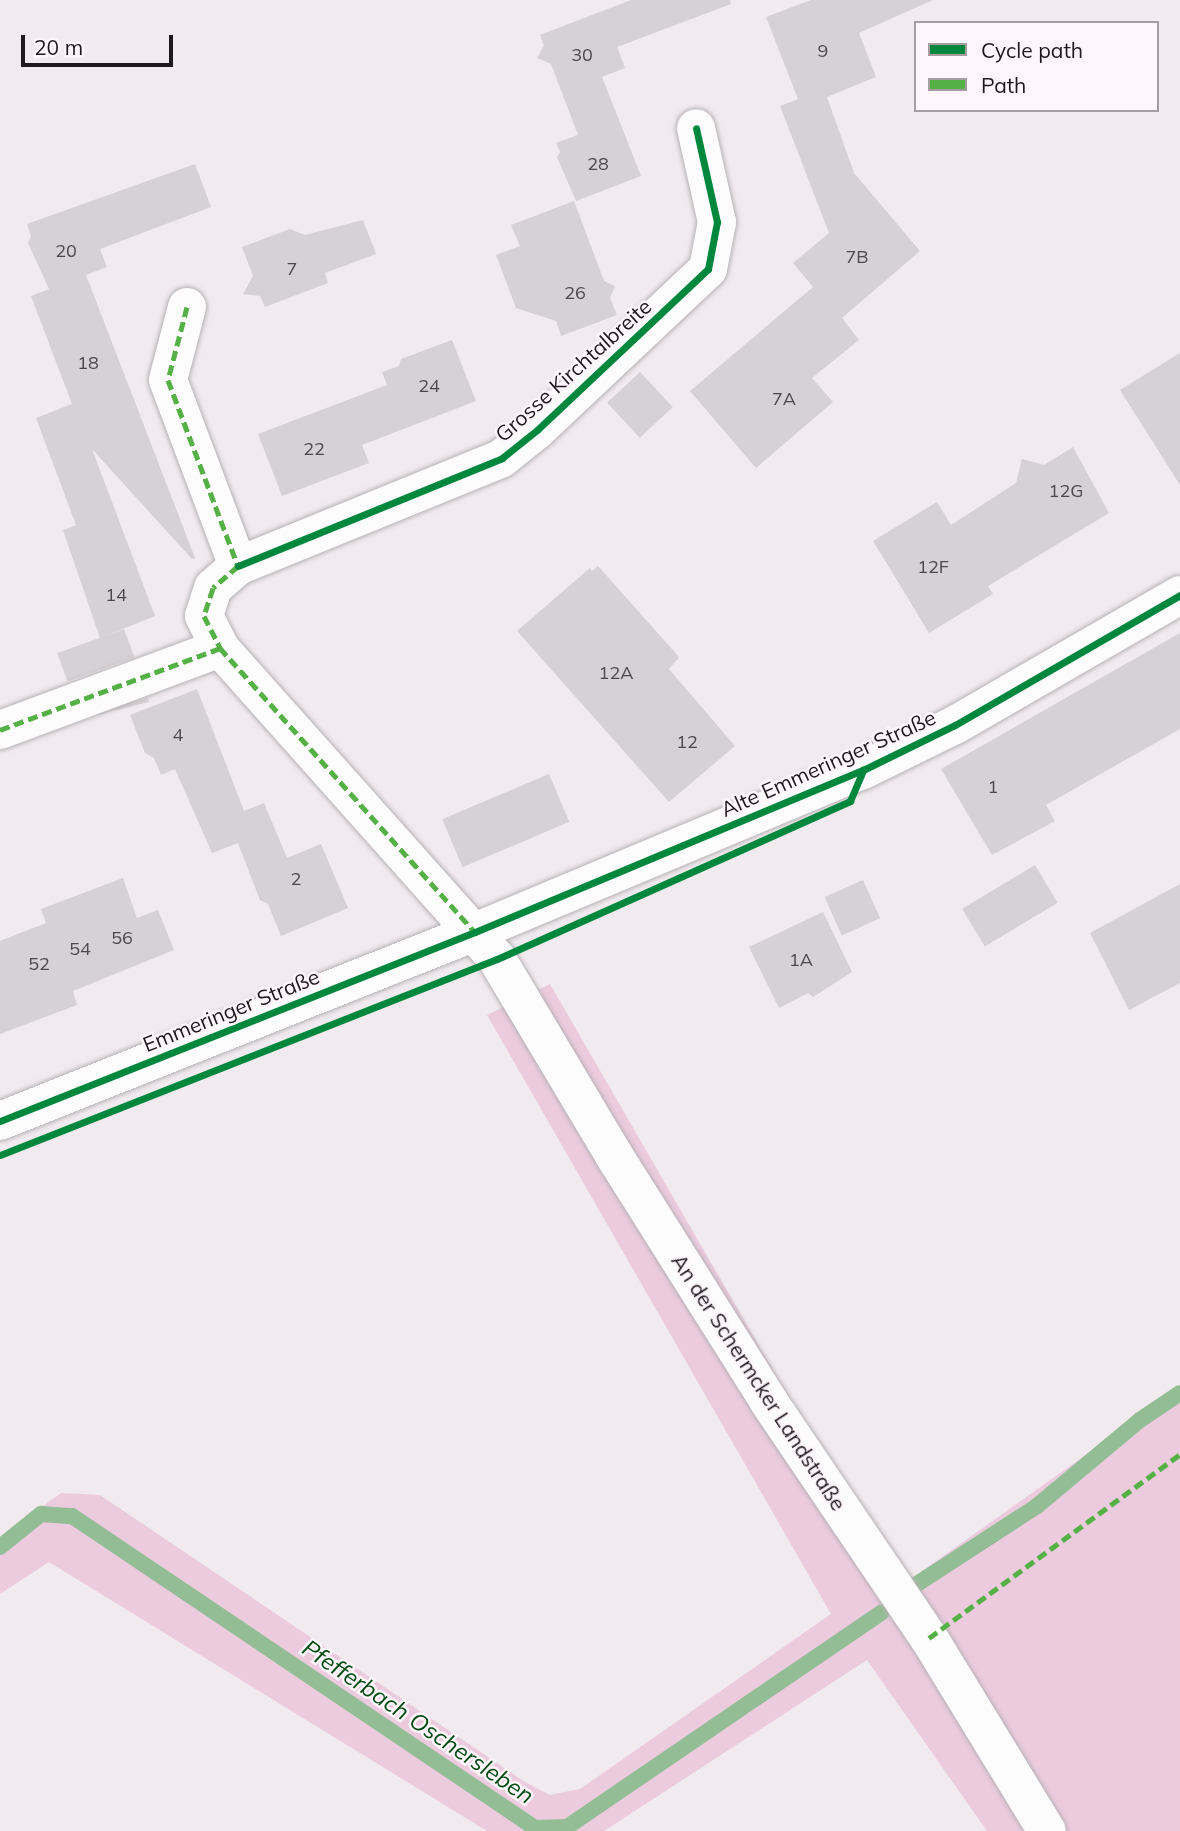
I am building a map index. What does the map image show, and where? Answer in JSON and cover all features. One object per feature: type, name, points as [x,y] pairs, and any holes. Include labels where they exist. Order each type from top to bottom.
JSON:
[{"type":"street","name":"Grosse Kirchtalbreite","points":[[475,932],[220,648],[204,616],[213,588],[238,566],[502,458],[537,430],[708,269],[717,222],[696,128]]},
{"type":"street","points":[[187,307],[168,380],[238,566]]},
{"type":"street","name":"Alte Emmeringer Straße","points":[[475,932],[863,769],[956,725],[1180,595]]},
{"type":"street","points":[[0,730],[220,648]]},
{"type":"street","name":"Emmeringer Straße","points":[[0,1121],[475,932]]},
{"type":"street","name":"An der Schermcker Landstraße","points":[[475,932],[512,981],[622,1168],[769,1402],[929,1638],[1047,1831]]},
{"type":"shaded area","points":[[550,984],[799,1415],[908,1581],[1180,1388],[1180,1831],[987,1831],[867,1660],[604,1831],[487,1831],[49,1562],[0,1594],[0,1537],[61,1493],[100,1495],[525,1782],[550,1795],[580,1789],[831,1614],[487,1015]]},
{"type":"building","points":[[631,0],[730,0],[731,4],[617,47],[625,68],[602,77],[641,176],[576,201],[557,157],[560,152],[556,143],[578,135],[551,64],[537,58],[544,45],[540,35]]},
{"type":"building","points":[[811,0],[933,0],[859,33],[876,77],[827,97],[854,173],[920,251],[842,318],[859,340],[812,378],[833,402],[756,468],[690,391],[813,287],[793,263],[829,233],[780,106],[798,99],[766,17]]},
{"type":"building","points":[[195,164],[211,207],[100,249],[107,267],[86,275],[195,558],[192,559],[92,449],[155,616],[100,638],[63,530],[76,525],[36,418],[72,404],[31,296],[49,289],[28,243],[31,236],[27,224]]},
{"type":"building","points":[[574,201],[604,281],[615,286],[610,298],[617,315],[561,336],[556,321],[516,308],[496,255],[520,246],[511,225]]},
{"type":"building","points":[[363,220],[376,254],[325,273],[328,283],[265,307],[260,296],[243,294],[253,276],[242,247],[290,229],[305,235]]},
{"type":"building","points":[[452,340],[476,401],[362,445],[369,463],[282,496],[258,434],[387,385],[382,372],[399,366],[401,359]]},
{"type":"building","points":[[1180,353],[1180,485],[1120,390]]},
{"type":"building","points":[[640,372],[673,407],[640,438],[607,403]]},
{"type":"building","points":[[1073,447],[1109,513],[988,586],[993,594],[929,633],[873,541],[937,502],[951,525],[1016,483],[1022,459],[1044,465]]},
{"type":"building","points":[[598,566],[679,657],[669,669],[735,746],[669,802],[517,631],[590,568],[592,571]]},
{"type":"building","points":[[124,629],[134,657],[68,681],[57,653]]},
{"type":"building","points":[[1180,633],[1180,729],[1046,805],[1055,821],[992,855],[941,769]]},
{"type":"building","points":[[197,689],[244,811],[264,803],[287,858],[321,844],[348,908],[281,936],[268,904],[260,900],[238,843],[212,853],[175,769],[161,775],[154,758],[145,753],[130,715]]},
{"type":"building","points":[[148,698],[149,702],[83,718],[82,714]]},
{"type":"building","points":[[549,774],[569,822],[463,867],[442,819]]},
{"type":"building","points":[[1035,865],[1058,903],[985,946],[962,909]]},
{"type":"building","points":[[123,878],[137,918],[158,910],[174,950],[73,991],[77,1005],[0,1034],[0,941],[46,923],[41,909]]},
{"type":"building","points":[[863,880],[880,918],[842,935],[825,897]]},
{"type":"building","points":[[1180,884],[1180,983],[1129,1010],[1090,933]]},
{"type":"building","points":[[823,912],[852,972],[813,997],[808,993],[779,1008],[749,947]]},
{"type":"waterway","name":"Pfefferbach Oschersleben","points":[[917,1584],[1037,1506],[1140,1420],[1180,1393]]},
{"type":"waterway","name":"Pfefferbach Oschersleben","points":[[0,1547],[41,1514],[72,1516],[535,1828],[567,1827],[882,1612]]},
{"type":"marked path","points":[[187,307],[168,380],[238,566],[213,588],[204,616],[220,648]]},
{"type":"marked path","points":[[0,730],[220,648],[475,932]]},
{"type":"marked path","points":[[929,1638],[1180,1454]]},
{"type":"cycle path","points":[[238,566],[502,458],[537,430],[708,269],[717,222],[696,128]]},
{"type":"cycle path","points":[[0,1121],[475,932],[863,770],[955,725],[1180,595]]},
{"type":"cycle path","points":[[0,1155],[497,959],[850,801],[863,770]]}]
